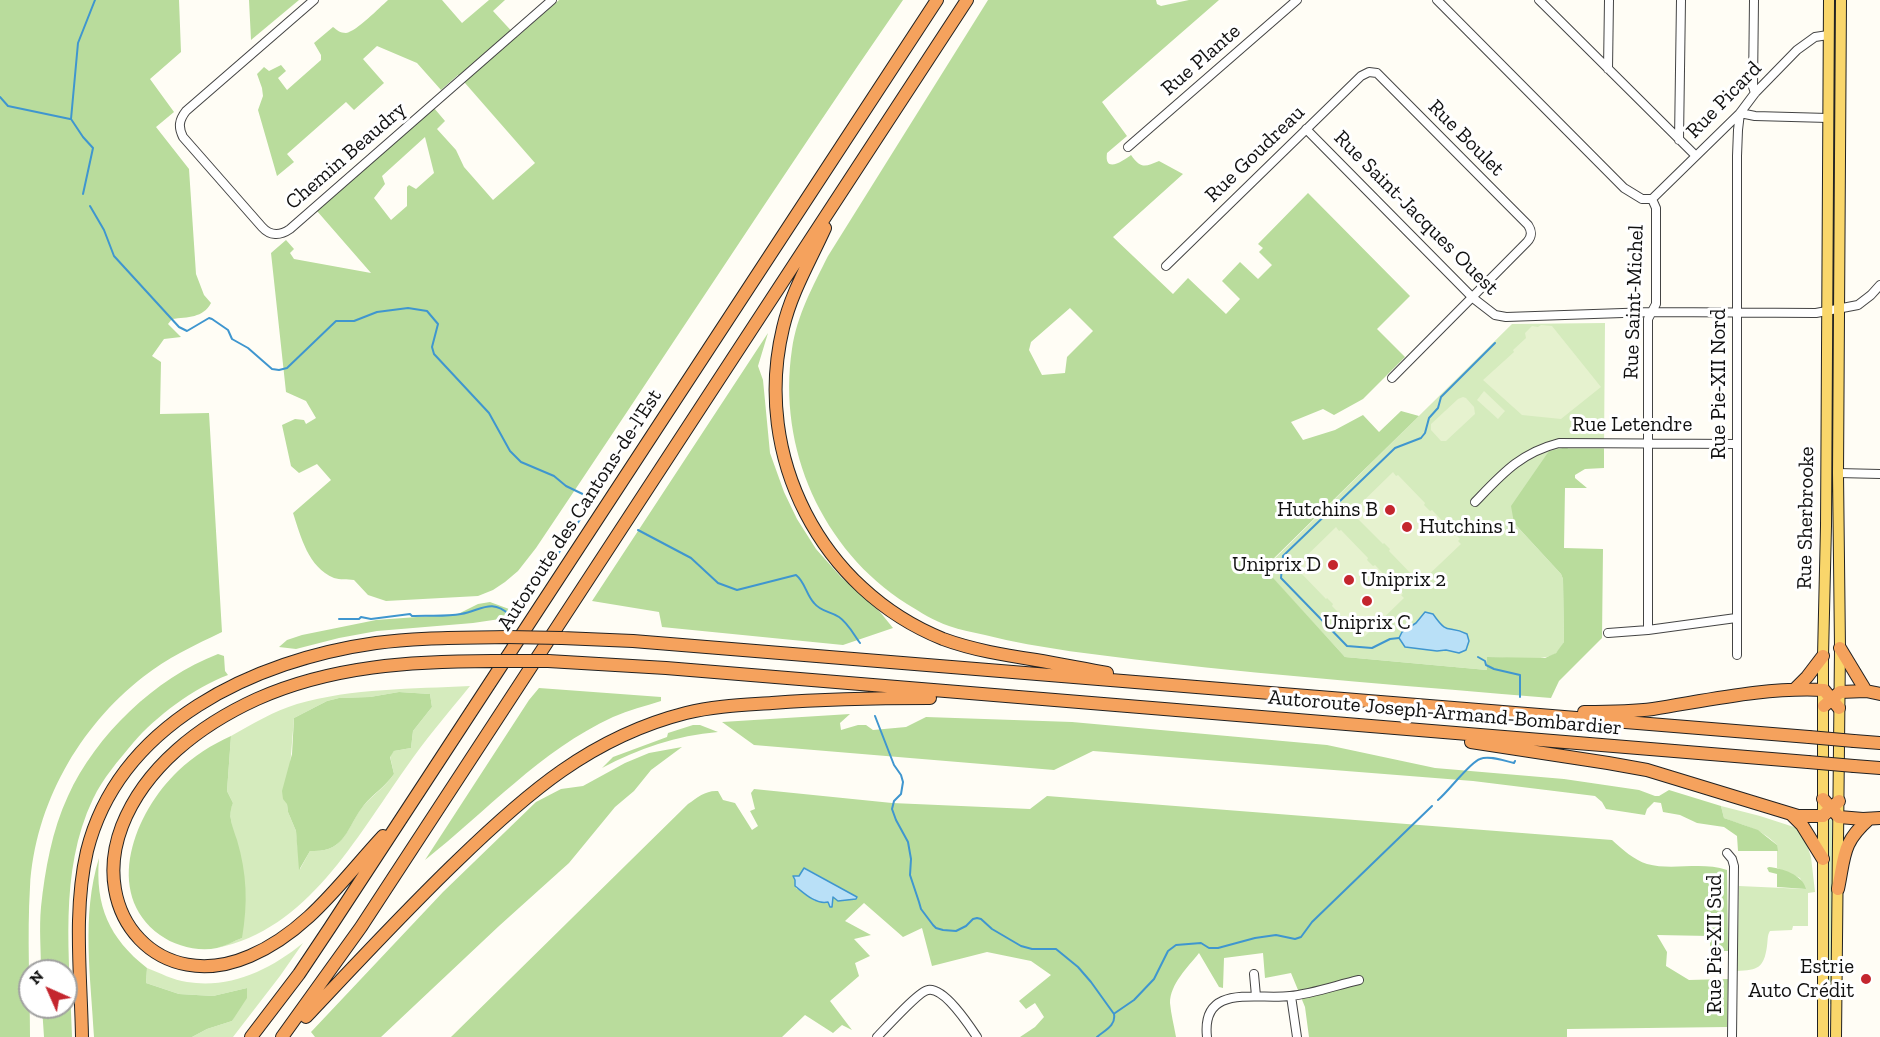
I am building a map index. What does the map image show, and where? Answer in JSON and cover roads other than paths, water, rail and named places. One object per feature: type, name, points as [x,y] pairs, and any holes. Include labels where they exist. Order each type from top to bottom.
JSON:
[{"type":"highway","name":"Autoroute des Cantons-de-l'Est","points":[[251,1037],[319,945],[937,0]]},
{"type":"highway","points":[[284,1037],[366,919],[967,0]]},
{"type":"highway","points":[[844,189],[789,306],[782,330],[776,372],[776,409],[782,452],[795,492],[823,543],[849,575],[880,603],[937,636],[986,652],[1170,685]]},
{"type":"highway","points":[[82,1037],[80,912],[89,845],[101,812],[116,784],[160,733],[189,711],[229,688],[264,672],[356,646],[434,638],[507,637],[633,641],[1170,685]]},
{"type":"highway","points":[[1840,648],[1866,691]]},
{"type":"highway","points":[[1796,689],[1823,656]]},
{"type":"highway","points":[[406,811],[314,914],[273,944],[236,961],[214,966],[199,966],[166,957],[138,938],[128,926],[118,904],[113,882],[114,859],[119,835],[139,794],[161,765],[208,726],[237,709],[270,693],[331,674],[405,664],[548,662],[666,668],[1006,697]]},
{"type":"highway","name":"Autoroute Joseph-Armand-Bombardier","points":[[1170,685],[1880,743]]},
{"type":"highway","points":[[1517,713],[1631,711],[1767,691],[1796,689],[1832,699],[1866,691],[1880,694]]},
{"type":"highway","points":[[284,1037],[410,907],[510,812],[565,767],[624,734],[687,713],[734,706],[849,699],[1006,697]]},
{"type":"highway","name":"Autoroute Joseph-Armand-Bombardier","points":[[1006,697],[1880,768]]},
{"type":"highway","points":[[1378,727],[1629,766],[1792,815],[1831,808],[1875,818]]},
{"type":"highway","points":[[1792,815],[1804,828],[1823,859]]},
{"type":"highway","points":[[1839,889],[1848,844],[1856,831],[1875,818]]},
{"type":"main road","name":"Rue Sherbrooke","points":[[1823,1037],[1823,859],[1831,808],[1832,699],[1823,656],[1826,526],[1828,0]]},
{"type":"main road","name":"Rue Sherbrooke","points":[[1836,1037],[1839,889],[1831,808],[1832,699],[1840,648],[1838,473],[1841,0]]},
{"type":"street","name":"Chemin Beaudry","points":[[314,0],[186,111],[180,121],[183,137],[262,227],[270,233],[280,234],[290,229],[552,0]]},
{"type":"street","name":"Rue Plante","points":[[1128,147],[1297,0]]},
{"type":"street","name":"Rue Saint-Michel","points":[[1437,0],[1624,188],[1642,199],[1652,199],[1656,208],[1656,304],[1648,319],[1648,630]]},
{"type":"street","points":[[1539,0],[1695,155]]},
{"type":"street","points":[[1608,69],[1609,0]]},
{"type":"street","points":[[1679,140],[1681,0]]},
{"type":"street","points":[[1754,0],[1753,87],[1755,93]]},
{"type":"street","name":"Rue Picard","points":[[1652,199],[1740,113],[1755,93],[1802,46],[1819,36],[1828,34]]},
{"type":"street","name":"Rue Goudreau","points":[[1166,266],[1361,76],[1371,72]]},
{"type":"street","name":"Rue Boulet","points":[[1371,72],[1379,75],[1528,225],[1531,234],[1529,239],[1473,298]]},
{"type":"street","points":[[1740,113],[1755,116],[1828,118]]},
{"type":"street","name":"Rue Pie-XII Nord","points":[[1737,655],[1737,144],[1740,113]]},
{"type":"street","name":"Rue Saint-Jacques Ouest","points":[[1306,129],[1473,298],[1494,315],[1506,317],[1652,312],[1816,313],[1860,304],[1880,285]]},
{"type":"street","points":[[1392,378],[1473,298]]},
{"type":"street","name":"Rue Letendre","points":[[1475,502],[1521,459],[1555,444],[1567,442],[1737,444]]},
{"type":"street","points":[[1838,473],[1880,474]]},
{"type":"street","points":[[1608,633],[1736,618]]},
{"type":"street","name":"Rue Pie-XII Sud","points":[[1727,853],[1734,866],[1732,1037]]},
{"type":"street","points":[[1254,974],[1256,996]]},
{"type":"street","points":[[1207,1037],[1206,1020],[1210,1010],[1224,1000],[1256,996],[1292,996],[1359,980]]},
{"type":"street","points":[[877,1037],[920,994],[927,990],[938,992],[952,1004],[977,1037]]},
{"type":"street","points":[[1292,996],[1297,1037]]},
{"type":"water","points":[[1425,612],[1433,614],[1446,628],[1467,634],[1469,641],[1466,650],[1459,653],[1405,647],[1399,638],[1402,632],[1416,623]]},
{"type":"water","points":[[804,868],[857,897],[856,899],[838,901],[833,897],[832,907],[830,907],[828,902],[819,902],[810,898],[795,886],[793,876],[799,876]]},
{"type":"waterway","points":[[83,194],[93,148],[71,119],[78,43],[95,0]]},
{"type":"waterway","points":[[0,97],[8,106],[70,119]]},
{"type":"waterway","points":[[90,206],[104,230],[114,256],[179,327],[187,331],[209,318],[212,319],[228,330],[232,339],[248,348],[272,369],[287,368],[336,321],[354,321],[377,312],[408,308],[427,311],[438,324],[432,347],[434,354],[489,413],[510,451],[521,462],[554,476],[566,486],[593,499],[520,614],[510,615],[492,606],[461,614],[412,616],[410,614],[371,619],[361,617],[359,619],[339,619]]},
{"type":"waterway","points":[[1399,638],[1390,639],[1372,648],[1347,646],[1281,578],[1283,556],[1395,448],[1421,438],[1425,433],[1429,418],[1438,408],[1441,397],[1495,343]]},
{"type":"waterway","points":[[638,530],[691,558],[718,583],[737,590],[796,575],[811,600],[823,610],[842,620],[860,643]]},
{"type":"waterway","points":[[1478,657],[1494,669],[1520,675],[1520,697]]},
{"type":"waterway","points":[[875,716],[903,782],[901,794],[894,801],[892,809],[908,842],[911,859],[910,875],[921,909],[936,928],[956,931],[977,918],[1021,946],[1032,949],[1056,949],[1078,967],[1114,1014],[1112,1025],[1097,1037]]},
{"type":"waterway","points":[[1438,800],[1476,761],[1484,758],[1514,763],[1515,761]]},
{"type":"waterway","points":[[1115,1013],[1134,1000],[1154,979],[1168,951],[1176,945],[1201,943],[1209,948],[1218,948],[1276,935],[1295,939],[1301,937],[1312,922],[1432,806]]},
{"type":"place","name":"Hutchins B","points":[[1390,510]]},
{"type":"place","name":"Hutchins 1","points":[[1407,527]]},
{"type":"place","name":"Uniprix D","points":[[1333,565]]},
{"type":"place","name":"Uniprix 2","points":[[1349,580]]},
{"type":"place","name":"Uniprix C","points":[[1367,601]]},
{"type":"place","name":"Estrie Auto Crédit","points":[[1866,979]]}]
